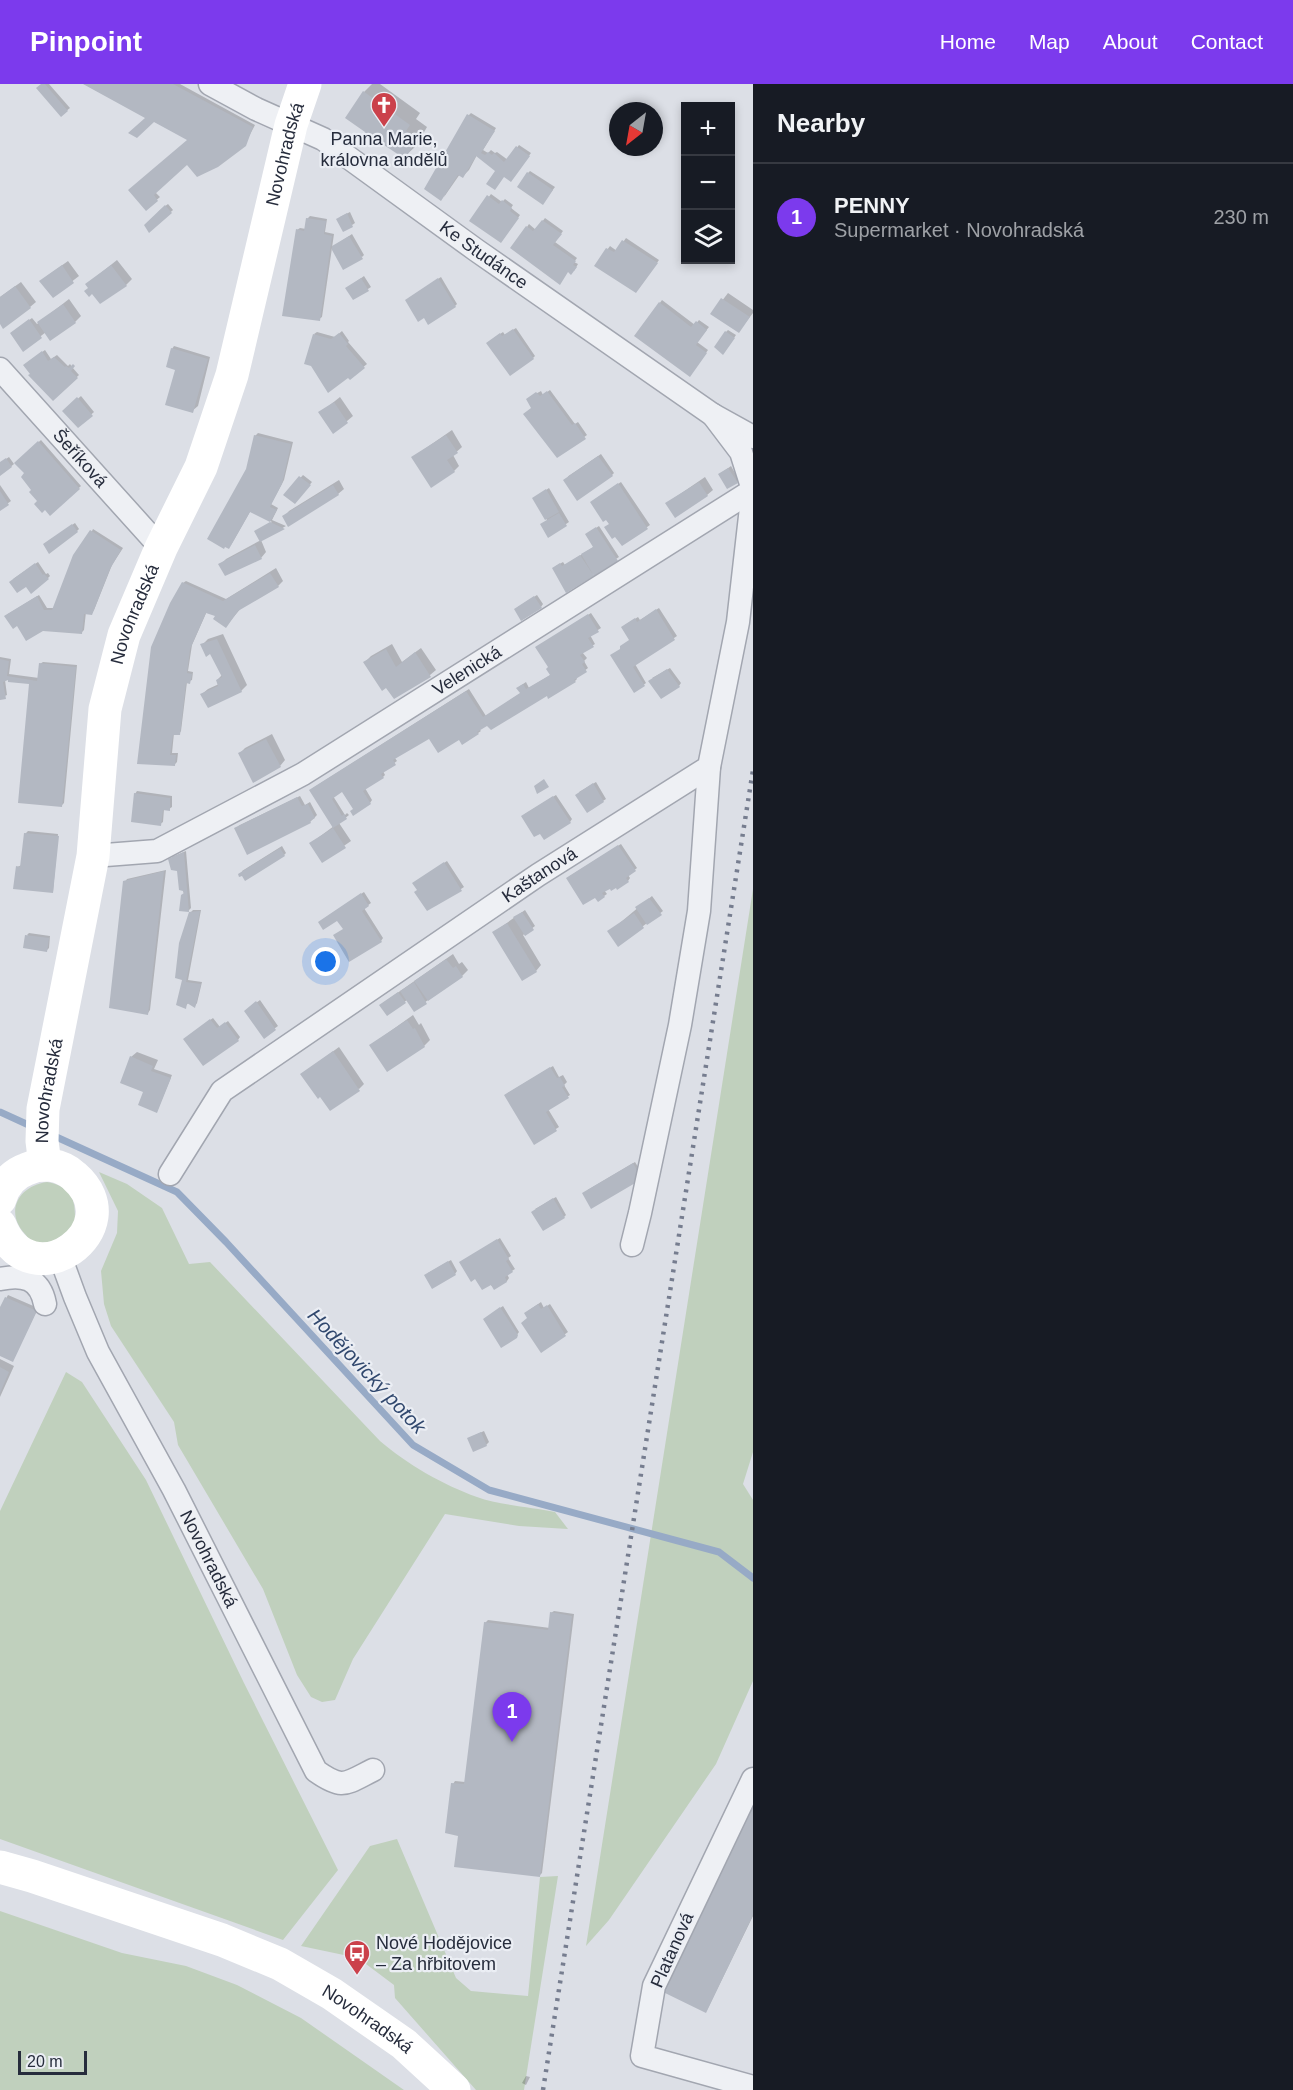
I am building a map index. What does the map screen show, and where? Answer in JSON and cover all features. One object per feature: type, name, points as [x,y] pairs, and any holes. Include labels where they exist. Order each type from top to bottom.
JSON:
[{"type":"main road","name":"Novohradská","points":[[44,1153],[43,1109],[93,856],[105,709],[124,635],[161,548],[201,467],[232,375],[291,125],[305,84]]},
{"type":"main road","points":[[0,1197],[5,1187],[18,1173],[44,1153],[58,1167],[70,1172],[84,1186],[91,1204],[91,1217],[85,1236],[72,1250],[60,1256],[33,1257],[3,1240]]},
{"type":"main road","points":[[0,1860],[32,1876]]},
{"type":"main road","name":"Novohradská","points":[[0,1867],[222,1940],[280,1964],[333,1994],[404,2044],[454,2090]]},
{"type":"street","name":"Ke Studánce","points":[[210,84],[256,109],[323,139],[476,250],[713,415],[753,437]]},
{"type":"street","name":"Šeříková","points":[[0,369],[161,548]]},
{"type":"street","points":[[632,1245],[680,1025],[699,911],[709,767],[738,622],[753,490],[741,452],[713,415]]},
{"type":"street","name":"Velenická","points":[[93,856],[158,851],[303,774],[753,490]]},
{"type":"street","name":"Kaštanová","points":[[170,1174],[222,1091],[538,875],[709,767]]},
{"type":"street","name":"Novohradská","points":[[60,1256],[98,1352],[174,1490],[316,1771],[333,1783],[346,1784],[373,1770]]},
{"type":"street","points":[[0,1279],[22,1276],[42,1291],[45,1304]]},
{"type":"street","name":"Platanová","points":[[753,1779],[654,1986],[642,2056],[753,2087]]},
{"type":"green space","points":[[753,889],[753,1452],[743,1484],[753,1500],[753,1681],[716,1764],[609,1920],[586,1946]]},
{"type":"green space","points":[[99,1172],[127,1184],[162,1208],[189,1264],[210,1262],[391,1450],[438,1480],[477,1497],[555,1512],[568,1529],[519,1526],[445,1514],[353,1659],[335,1700],[322,1702],[311,1697],[297,1675],[263,1589],[178,1445],[174,1422],[111,1326],[104,1304],[101,1271],[117,1233],[118,1211]]},
{"type":"green space","points":[[47,1182],[56,1184],[68,1192],[72,1197],[75,1211],[74,1227],[50,1244],[30,1240],[19,1225],[15,1208],[22,1194],[37,1184]]},
{"type":"green space","points":[[66,1372],[82,1382],[146,1480],[338,1870],[283,1940],[0,1839],[0,1511]]},
{"type":"green space","points":[[397,1839],[456,1978],[471,1991],[528,1996],[540,1877],[558,1876],[524,2090],[476,2090],[395,1998],[394,1985],[358,1958],[301,1946],[370,1846]]},
{"type":"green space","points":[[0,1911],[122,1953],[186,1966],[237,1985],[301,2018],[404,2090],[0,2090]]},
{"type":"building","points":[[45,84],[68,111],[61,117],[36,88]]},
{"type":"building","points":[[83,84],[173,84],[253,127],[246,146],[218,167],[197,177],[187,165],[154,195],[158,201],[146,211],[128,190],[187,140],[154,122],[137,138],[128,133],[145,118]]},
{"type":"building","name":"Panna Marie, královna andělů","points":[[363,91],[410,125],[406,131],[417,139],[405,159],[372,137],[371,139],[345,118]]},
{"type":"building","points":[[467,114],[495,131],[481,153],[485,155],[488,152],[492,155],[494,153],[504,162],[516,146],[530,156],[511,182],[504,177],[495,190],[486,184],[495,171],[476,156],[463,178],[458,175],[441,201],[424,189]]},
{"type":"building","points":[[527,172],[553,190],[543,205],[517,187]]},
{"type":"building","points":[[487,195],[499,204],[502,200],[519,218],[501,243],[469,221]]},
{"type":"building","points":[[165,205],[172,213],[149,233],[144,225]]},
{"type":"building","points":[[347,213],[353,227],[343,232],[336,219]]},
{"type":"building","points":[[306,218],[326,221],[324,234],[332,236],[320,321],[282,316],[296,229],[304,231]]},
{"type":"building","points":[[542,220],[562,234],[553,245],[576,261],[573,265],[577,267],[571,275],[568,272],[560,285],[510,248],[526,226],[533,231]]},
{"type":"building","points":[[349,236],[363,259],[343,270],[332,246]]},
{"type":"building","points":[[622,240],[658,263],[636,293],[594,266],[606,248],[614,252]]},
{"type":"building","points":[[62,265],[74,283],[53,298],[39,281]]},
{"type":"building","points":[[111,265],[127,286],[100,304],[92,294],[89,297],[84,291],[88,288],[85,284]]},
{"type":"building","points":[[361,278],[369,291],[353,300],[345,288]]},
{"type":"building","points":[[438,278],[456,307],[428,325],[424,318],[418,322],[405,300]]},
{"type":"building","points":[[15,286],[31,308],[3,329],[0,324],[0,297]]},
{"type":"building","points":[[721,298],[750,317],[739,333],[710,314]]},
{"type":"building","points":[[659,302],[691,327],[696,321],[707,330],[696,345],[707,353],[690,377],[634,336]]},
{"type":"building","points":[[63,304],[76,323],[50,341],[37,322]]},
{"type":"building","points":[[29,319],[42,338],[23,352],[10,333]]},
{"type":"building","points":[[513,329],[534,359],[510,376],[486,343],[500,333],[502,336]]},
{"type":"building","points":[[725,331],[735,338],[723,355],[714,347]]},
{"type":"building","points":[[339,333],[348,344],[346,346],[365,368],[328,393],[311,366],[304,364],[313,334],[331,339]]},
{"type":"building","points":[[171,348],[208,359],[193,413],[165,405],[175,370],[166,367]]},
{"type":"building","points":[[42,351],[48,361],[54,357],[65,367],[69,368],[73,364],[75,366],[71,371],[78,378],[53,401],[28,375],[30,374],[23,365]]},
{"type":"building","points":[[547,391],[572,425],[575,423],[586,439],[557,458],[523,414],[531,408],[526,399],[536,392],[540,396]]},
{"type":"building","points":[[77,397],[93,416],[78,428],[62,411]]},
{"type":"building","points":[[334,402],[348,423],[333,434],[318,412]]},
{"type":"building","points":[[254,435],[291,444],[282,484],[270,507],[277,510],[270,522],[250,512],[229,549],[225,547],[224,549],[207,539],[246,469]]},
{"type":"building","points":[[446,435],[458,453],[447,460],[455,472],[431,488],[411,457]]},
{"type":"building","points":[[38,441],[80,489],[50,516],[45,510],[42,513],[34,504],[37,501],[21,477],[24,473],[14,463]]},
{"type":"building","points":[[598,456],[613,476],[577,501],[563,480]]},
{"type":"building","points":[[6,458],[12,467],[0,476],[0,462]]},
{"type":"building","points":[[728,468],[738,483],[727,489],[718,474]]},
{"type":"building","points":[[299,476],[311,485],[295,504],[283,495]]},
{"type":"building","points":[[699,482],[708,496],[675,518],[665,503]]},
{"type":"building","points":[[618,483],[648,529],[622,546],[615,537],[612,539],[604,527],[609,524],[606,520],[603,522],[590,502]]},
{"type":"building","points":[[333,485],[339,495],[288,527],[282,516]]},
{"type":"building","points":[[546,489],[559,512],[545,520],[532,498]]},
{"type":"building","points":[[0,491],[9,505],[0,511]]},
{"type":"building","points":[[559,513],[567,526],[548,538],[540,524]]},
{"type":"building","points":[[270,522],[285,529],[260,542],[254,531]]},
{"type":"building","points":[[72,524],[78,532],[49,554],[43,544]]},
{"type":"building","points":[[596,527],[618,561],[594,576],[581,554],[593,547],[585,534]]},
{"type":"building","points":[[90,530],[121,550],[110,569],[92,615],[84,614],[82,634],[43,631],[26,641],[17,626],[13,629],[4,616],[37,596],[44,610],[52,610],[73,555]]},
{"type":"building","points":[[255,545],[262,559],[225,576],[218,564]]},
{"type":"building","points":[[580,555],[594,576],[566,593],[552,568],[560,563],[562,566]]},
{"type":"building","points":[[35,563],[43,575],[49,579],[31,594],[26,587],[17,593],[9,582]]},
{"type":"building","points":[[270,573],[279,587],[238,611],[226,628],[213,619],[215,616],[206,613],[190,649],[187,673],[192,674],[190,684],[186,683],[180,735],[173,735],[170,755],[176,755],[175,766],[137,764],[151,647],[182,582],[223,601]]},
{"type":"building","points":[[534,596],[542,608],[521,621],[514,609]]},
{"type":"building","points":[[656,609],[675,640],[633,667],[645,686],[634,693],[610,655],[629,640],[621,627],[635,618],[637,622]]},
{"type":"building","points":[[588,614],[599,632],[588,638],[594,647],[580,655],[585,662],[582,664],[587,672],[574,680],[576,682],[548,699],[547,696],[491,730],[487,726],[462,745],[459,740],[438,753],[429,739],[393,760],[396,765],[381,774],[384,778],[363,791],[371,804],[353,816],[350,811],[353,809],[342,792],[332,799],[342,816],[344,814],[347,819],[333,828],[309,790],[466,691],[483,717],[520,693],[516,688],[523,684],[526,689],[550,675],[546,669],[548,667],[535,647]]},
{"type":"building","points":[[217,639],[242,692],[208,708],[200,694],[218,686],[216,680],[222,677],[210,654],[206,657],[200,644]]},
{"type":"building","points":[[386,649],[396,667],[415,652],[431,677],[394,699],[386,688],[382,691],[363,662]]},
{"type":"building","points":[[0,659],[9,661],[7,676],[37,681],[39,663],[76,667],[62,807],[18,803],[29,684],[8,682],[8,680],[3,682],[6,699],[0,700]]},
{"type":"building","points":[[667,669],[680,687],[661,699],[648,681]]},
{"type":"building","points":[[266,739],[281,767],[253,783],[238,753]]},
{"type":"building","points":[[544,779],[549,787],[537,794],[534,786]]},
{"type":"building","points":[[593,783],[604,802],[587,813],[575,795]]},
{"type":"building","points":[[134,793],[170,798],[170,811],[163,810],[161,826],[131,822]]},
{"type":"building","points":[[553,796],[571,823],[544,840],[540,834],[534,837],[521,816]]},
{"type":"building","points":[[297,797],[302,806],[308,804],[315,818],[310,821],[311,823],[247,855],[234,828]]},
{"type":"building","points":[[333,828],[346,848],[322,863],[309,843]]},
{"type":"building","points":[[24,833],[59,836],[53,893],[13,889],[16,866],[20,867]]},
{"type":"building","points":[[618,845],[636,871],[626,878],[629,882],[617,890],[616,888],[611,891],[610,889],[602,893],[605,897],[598,902],[595,898],[583,905],[566,878]]},
{"type":"building","points":[[280,848],[285,856],[245,881],[242,876],[239,877],[238,874]]},
{"type":"building","points":[[184,852],[189,912],[179,911],[181,895],[184,893],[179,890],[177,871],[171,870],[168,859]]},
{"type":"building","points":[[444,862],[462,891],[427,911],[414,892],[417,890],[412,883]]},
{"type":"building","points":[[164,871],[148,1015],[109,1008],[123,881]]},
{"type":"building","points":[[361,893],[369,906],[362,911],[382,942],[349,962],[333,935],[343,929],[337,921],[323,930],[318,922]]},
{"type":"building","points":[[649,898],[662,915],[647,925],[635,907]]},
{"type":"building","points":[[200,911],[186,982],[201,984],[195,1008],[187,1003],[186,1009],[176,1005],[182,980],[175,978],[179,943],[189,912]]},
{"type":"building","points":[[522,912],[534,930],[525,936],[513,917]]},
{"type":"building","points":[[634,913],[644,928],[618,947],[607,931]]},
{"type":"building","points":[[507,923],[537,972],[522,981],[492,932]]},
{"type":"building","points":[[25,935],[49,938],[47,952],[23,948]]},
{"type":"building","points":[[446,959],[453,968],[456,966],[463,977],[428,1001],[414,981]]},
{"type":"building","points":[[414,982],[427,1004],[414,1012],[400,991]]},
{"type":"building","points":[[398,992],[406,1003],[387,1016],[379,1005]]},
{"type":"building","points":[[256,1001],[276,1030],[264,1039],[244,1011]]},
{"type":"building","points":[[210,1019],[217,1028],[225,1022],[239,1041],[203,1066],[183,1039]]},
{"type":"building","points":[[407,1020],[413,1029],[415,1028],[425,1047],[387,1072],[369,1045]]},
{"type":"building","points":[[333,1051],[360,1091],[330,1111],[300,1074]]},
{"type":"building","points":[[130,1056],[153,1066],[151,1071],[171,1078],[157,1113],[138,1105],[143,1092],[120,1083]]},
{"type":"building","points":[[550,1067],[557,1078],[560,1077],[565,1086],[562,1087],[569,1098],[546,1112],[557,1131],[534,1145],[504,1095]]},
{"type":"building","points":[[633,1163],[642,1179],[591,1209],[582,1193]]},
{"type":"building","points":[[553,1198],[565,1218],[543,1231],[531,1212]]},
{"type":"building","points":[[497,1239],[509,1259],[506,1261],[513,1272],[505,1277],[507,1282],[494,1290],[491,1285],[482,1290],[475,1279],[471,1282],[459,1262]]},
{"type":"building","points":[[448,1261],[456,1275],[432,1289],[424,1275]]},
{"type":"building","points":[[5,1297],[37,1311],[13,1362],[0,1356],[0,1307]]},
{"type":"building","points":[[538,1304],[541,1309],[547,1305],[566,1336],[541,1353],[521,1323],[527,1318],[524,1313]]},
{"type":"building","points":[[500,1307],[518,1335],[501,1348],[483,1319]]},
{"type":"building","points":[[0,1367],[9,1372],[0,1393]]},
{"type":"building","points":[[481,1432],[487,1446],[473,1452],[467,1438]]},
{"type":"building","points":[[550,1612],[572,1616],[540,1877],[454,1867],[458,1836],[445,1833],[451,1783],[464,1784],[484,1622],[548,1630]]},
{"type":"building","points":[[753,1802],[753,1915],[706,2013],[663,1992]]},
{"type":"waterway","name":"Hodějovický potok","points":[[0,1112],[33,1127]]},
{"type":"waterway","name":"Hodějovický potok","points":[[52,1135],[177,1192],[413,1445],[489,1490],[719,1552],[753,1578]]},
{"type":"railway","points":[[543,2090],[753,770]]},
{"type":"place","name":"Panna Marie, královna andělů","points":[[384,128]]},
{"type":"place","name":"PENNY","points":[[512,1742]]},
{"type":"place","name":"Nové Hodějovice – Za hřbitovem","points":[[357,1976]]}]
